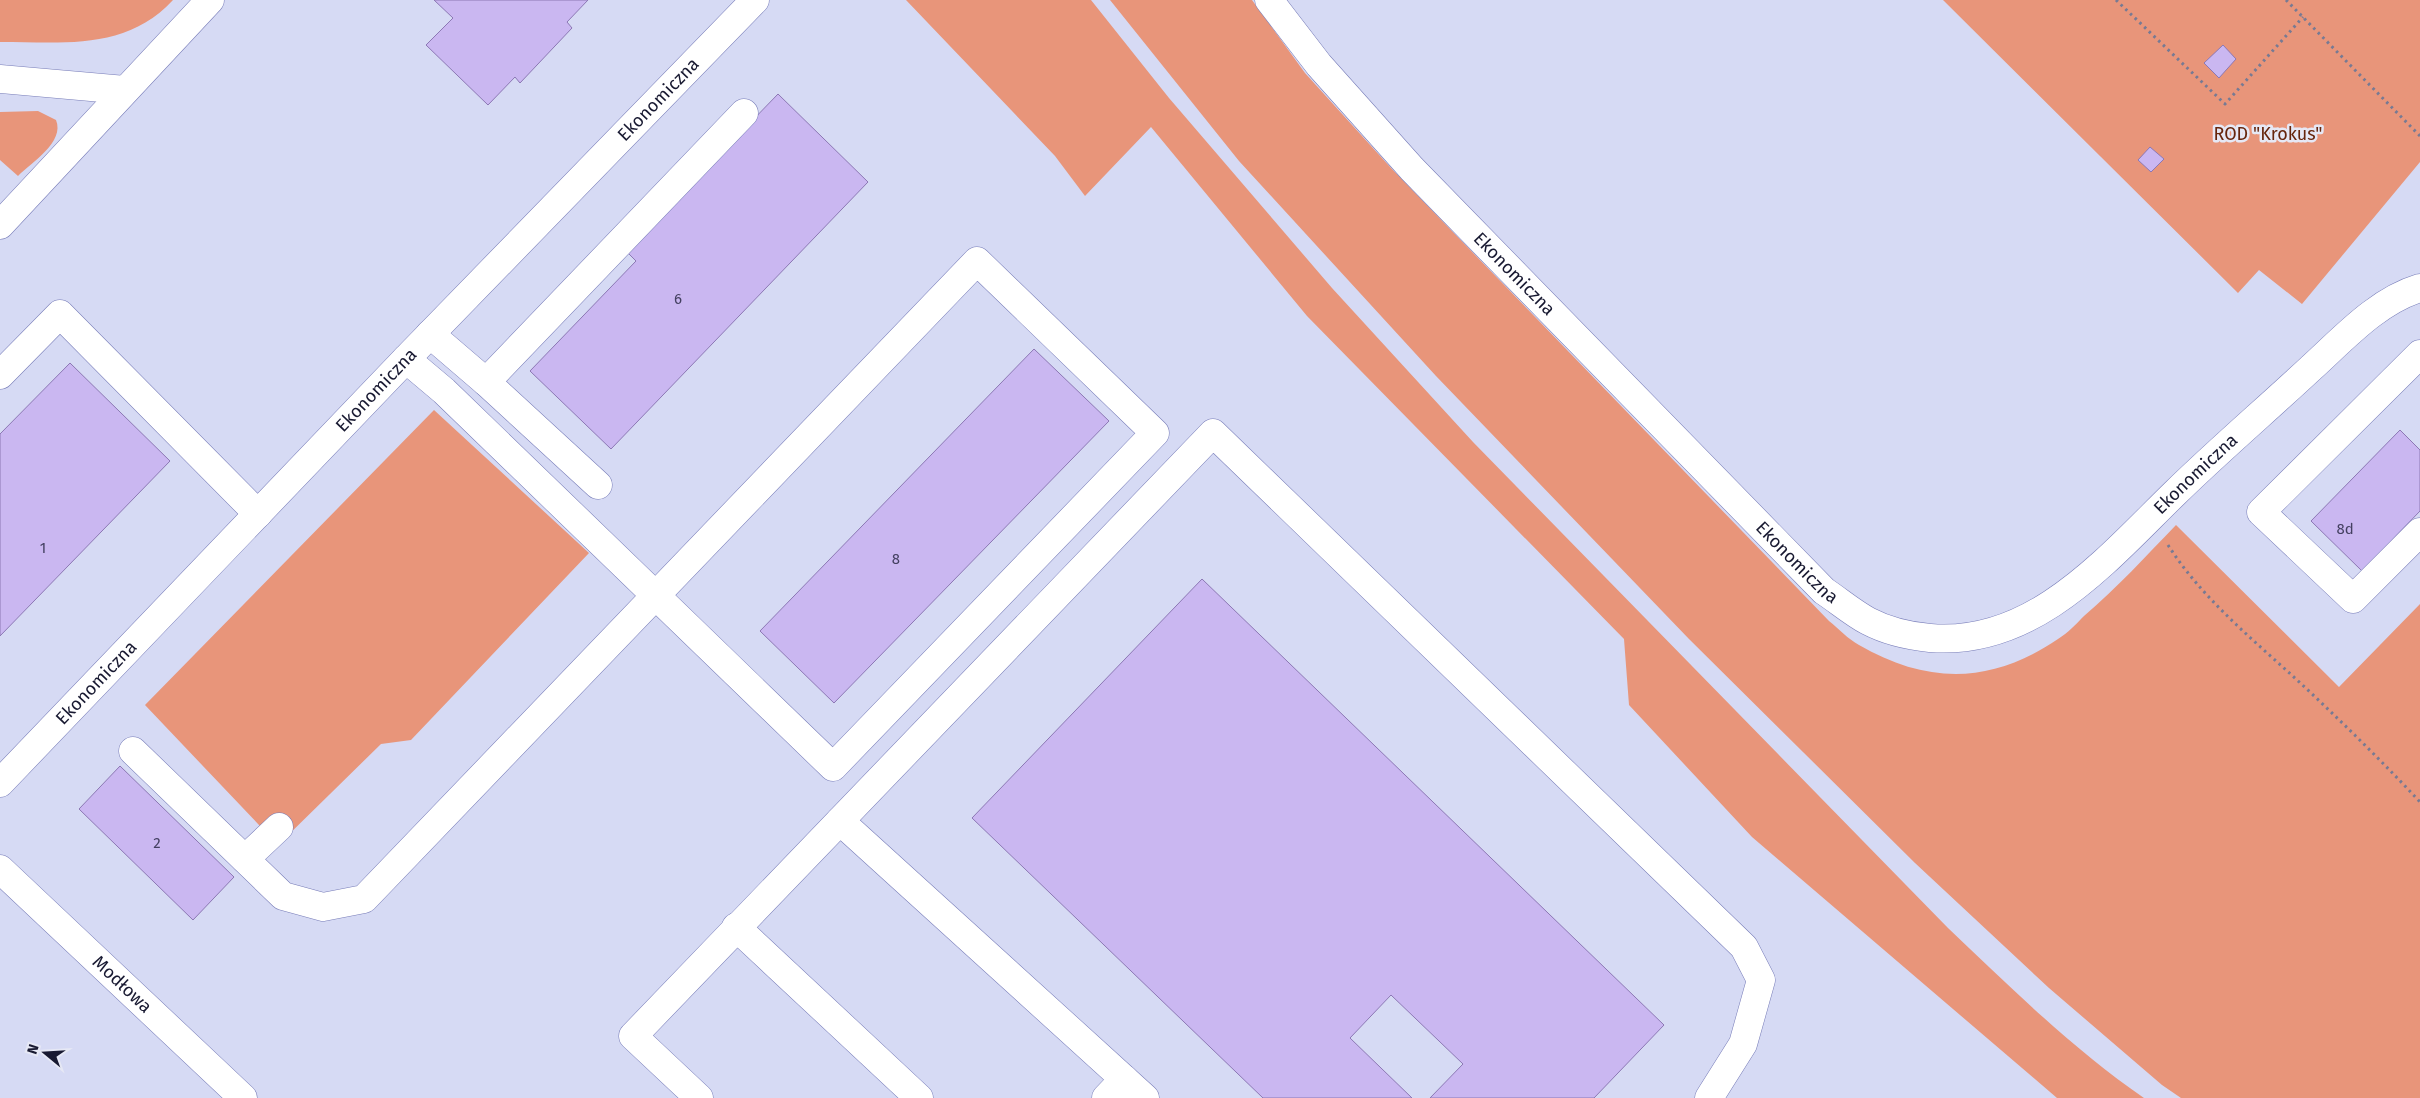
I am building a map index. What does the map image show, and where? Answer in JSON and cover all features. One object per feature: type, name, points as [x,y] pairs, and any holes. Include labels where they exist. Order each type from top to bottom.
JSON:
[{"type":"street","points":[[0,225],[210,0]]},
{"type":"street","name":"Ekonomiczna","points":[[0,783],[430,334],[755,0]]},
{"type":"street","name":"Ekonomiczna","points":[[1269,0],[1319,65],[1412,169],[1824,591],[1868,621],[1906,635],[1951,640],[2016,625],[2055,602],[2093,574],[2150,518],[2364,321],[2392,299],[2420,288]]},
{"type":"street","points":[[0,79],[125,90]]},
{"type":"street","points":[[486,382],[744,113]]},
{"type":"street","points":[[133,751],[283,896],[323,907],[364,898],[656,598],[977,261],[1155,433],[834,767],[656,598],[444,391],[406,359]]},
{"type":"street","points":[[0,375],[60,314],[258,514]]},
{"type":"street","points":[[430,334],[598,484]]},
{"type":"street","points":[[2420,354],[2261,512],[2353,599],[2420,532]]},
{"type":"street","points":[[699,1098],[633,1036],[1214,433],[1744,947],[1761,980],[1743,1044],[1709,1098]]},
{"type":"street","points":[[840,820],[1115,1088],[1145,1098]]},
{"type":"street","points":[[245,859],[279,826]]},
{"type":"street","name":"Modłowa","points":[[0,869],[243,1098]]},
{"type":"street","points":[[736,927],[919,1098]]},
{"type":"path","points":[[2116,0],[2224,104],[2303,17]]},
{"type":"path","points":[[2286,0],[2420,136]]},
{"type":"path","points":[[2150,518],[2182,567],[2228,616],[2362,740],[2420,802]]},
{"type":"green space","points":[[0,0],[173,0],[155,16],[135,28],[114,36],[92,40],[47,43],[0,42]]},
{"type":"green space","points":[[906,0],[1091,0],[1169,98],[1332,288],[1473,442],[1948,928],[2067,1038],[2144,1098],[2057,1098],[1752,837],[1629,705],[1624,639],[1307,316],[1151,127],[1085,196],[1055,156]]},
{"type":"green space","points":[[1110,0],[1252,0],[1305,73],[1391,168],[1829,621],[1855,643],[1885,658],[1935,673],[1960,674],[2009,665],[2033,654],[2069,631],[2120,583],[2176,525],[2339,687],[2420,604],[2420,1098],[2181,1098],[2162,1085],[2049,988],[1915,863],[1689,639],[1436,376],[1239,161]]},
{"type":"green space","name":"ROD \"Krokus\"","points":[[1943,0],[2420,0],[2420,162],[2302,304],[2259,270],[2238,293]]},
{"type":"green space","points":[[38,111],[56,120],[58,128],[56,136],[46,151],[18,176],[0,160],[0,112]]},
{"type":"green space","points":[[434,410],[589,553],[411,740],[381,744],[278,845],[145,705]]},
{"type":"building","points":[[434,0],[588,0],[567,22],[572,28],[520,83],[515,77],[488,105],[426,45],[453,18]]},
{"type":"building","points":[[2223,45],[2236,59],[2219,78],[2204,63]]},
{"type":"building","points":[[778,94],[868,182],[611,449],[530,371],[636,261],[626,251]]},
{"type":"building","points":[[2150,147],[2164,159],[2151,172],[2138,160]]},
{"type":"building","points":[[1034,349],[1109,421],[834,703],[760,631]]},
{"type":"building","points":[[70,363],[170,461],[0,636],[0,434]]},
{"type":"building","points":[[2400,430],[2420,450],[2420,511],[2362,571],[2311,521]]},
{"type":"building","points":[[1202,579],[1664,1025],[1594,1098],[1430,1098],[1463,1064],[1391,995],[1350,1038],[1412,1098],[1263,1098],[972,818]]},
{"type":"building","points":[[120,766],[234,877],[193,920],[79,809]]}]
